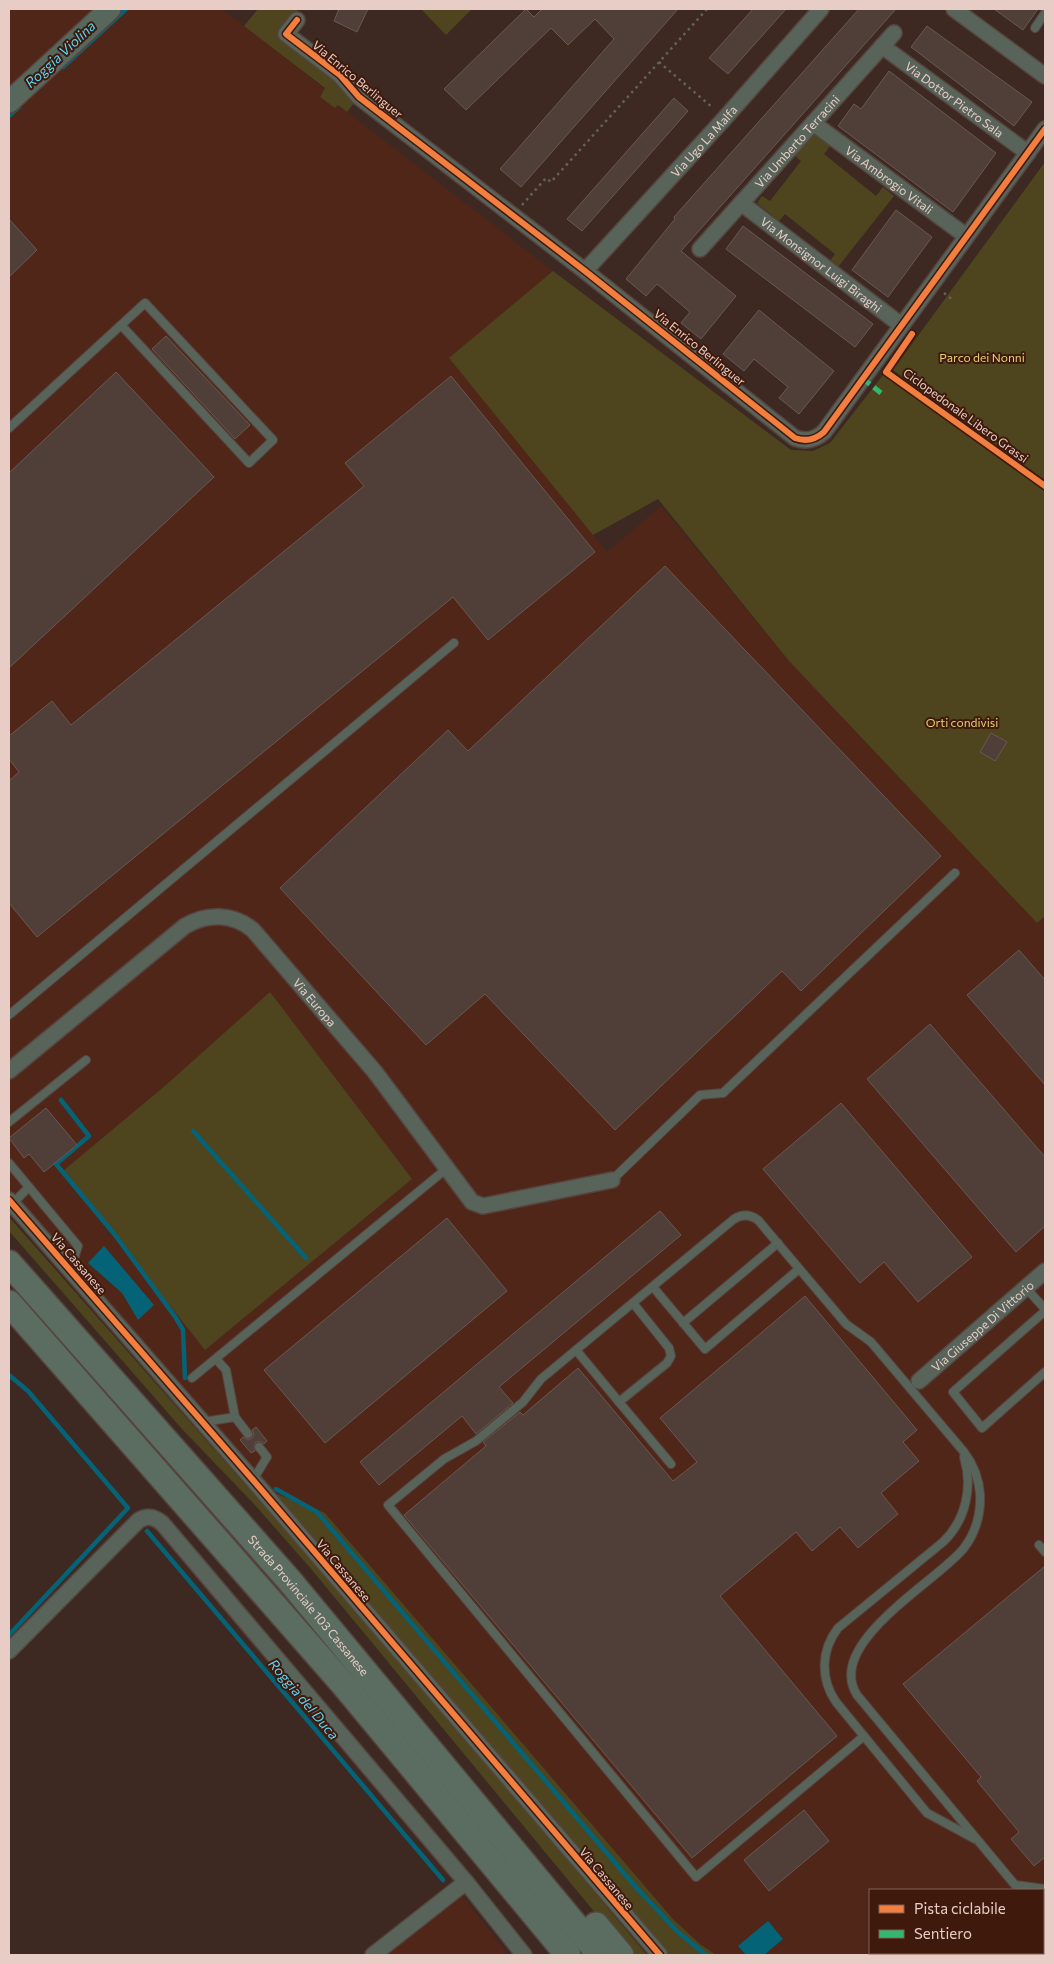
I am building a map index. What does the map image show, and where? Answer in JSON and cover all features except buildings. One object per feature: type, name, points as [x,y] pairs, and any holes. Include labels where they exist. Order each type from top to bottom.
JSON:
[{"type":"highway","points":[[9,1255],[71,1334]]},
{"type":"highway","name":"Strada Provinciale 103 Cassanese","points":[[9,1263],[289,1580],[600,1955]]},
{"type":"highway","name":"Strada Provinciale 103 Cassanese","points":[[9,1303],[344,1686],[568,1955]]},
{"type":"highway","points":[[9,1322],[55,1375],[152,1467]]},
{"type":"highway","points":[[289,1580],[430,1724],[621,1955]]},
{"type":"highway","points":[[530,1909],[563,1955]]},
{"type":"main road","points":[[9,90],[98,9]]},
{"type":"main road","points":[[9,102],[110,9]]},
{"type":"street","name":"Via Ugo La Malfa","points":[[585,270],[821,9]]},
{"type":"street","points":[[954,9],[1045,76]]},
{"type":"street","name":"Via Enrico Berlinguer","points":[[297,20],[286,34],[340,75],[359,97],[585,270],[798,439],[812,439],[822,434],[1045,129]]},
{"type":"street","name":"Via Umberto Terracini","points":[[700,249],[894,33]]},
{"type":"street","name":"Via Dottor Pietro Sala","points":[[882,46],[1028,152]]},
{"type":"street","name":"Via Ambrogio Vitali","points":[[813,123],[966,236]]},
{"type":"street","name":"Via Monsignor Luigi Biraghi","points":[[741,203],[901,325]]},
{"type":"street","name":"Via Europa","points":[[9,1072],[185,926],[209,916],[230,918],[252,930],[375,1072],[465,1196],[472,1202],[480,1206],[612,1180]]},
{"type":"street","name":"Via Cassanese","points":[[10,1202],[203,1422],[660,1955]]},
{"type":"street","name":"Via Giuseppe Di Vittorio","points":[[919,1381],[1045,1271]]},
{"type":"street","points":[[9,1651],[139,1520],[145,1517],[155,1518],[162,1523],[466,1882],[524,1955]]},
{"type":"street","points":[[373,1955],[466,1882]]},
{"type":"lane","points":[[1034,28],[1045,13]]},
{"type":"lane","points":[[11,422],[145,302],[273,440],[249,463],[121,325]]},
{"type":"lane","points":[[9,1014],[454,643]]},
{"type":"lane","points":[[612,1180],[700,1095],[723,1093],[955,872]]},
{"type":"lane","points":[[9,1122],[86,1060]]},
{"type":"lane","points":[[9,1163],[78,1246],[70,1271]]},
{"type":"lane","points":[[192,1378],[446,1169]]},
{"type":"lane","points":[[10,1202],[29,1187]]},
{"type":"lane","points":[[864,1736],[696,1877],[388,1505],[444,1459],[476,1441],[522,1402],[541,1379],[740,1216],[754,1218],[778,1243],[846,1324],[871,1342],[961,1448],[974,1468],[980,1491],[978,1516],[972,1534],[959,1554],[886,1616],[866,1638],[855,1658],[852,1677],[854,1689],[1015,1885],[1045,1889]]},
{"type":"lane","points":[[683,1323],[778,1243]]},
{"type":"lane","points":[[653,1287],[705,1349],[800,1269]]},
{"type":"lane","points":[[1026,1288],[1045,1310],[953,1392],[982,1428],[1045,1372]]},
{"type":"lane","points":[[619,1402],[667,1363],[671,1356],[669,1348],[633,1303]]},
{"type":"lane","points":[[576,1350],[671,1464]]},
{"type":"lane","points":[[216,1359],[226,1370],[235,1417],[248,1434]]},
{"type":"lane","points":[[203,1422],[235,1417]]},
{"type":"lane","points":[[253,1480],[267,1457],[259,1447]]},
{"type":"lane","points":[[961,1448],[966,1464],[968,1489],[965,1506],[956,1525],[943,1542],[844,1622],[836,1631],[829,1644],[824,1664],[828,1688],[836,1702],[927,1813],[978,1841]]},
{"type":"lane","points":[[1039,1545],[1045,1552]]},
{"type":"path","points":[[513,216],[546,178],[551,182],[707,9]]},
{"type":"path","points":[[659,62],[724,118]]},
{"type":"path","points":[[942,292],[954,301]]},
{"type":"shaded area","points":[[9,9],[222,9],[325,89],[320,97],[336,108],[338,105],[553,271],[450,358],[607,552],[661,506],[789,661],[1037,923],[1045,916],[1045,1918],[1044,1889],[869,1889],[869,1954],[922,1954],[716,1955],[700,1944],[673,1919],[325,1513],[272,1492],[79,1268],[9,1198]]},
{"type":"shaded area","points":[[461,1894],[508,1955],[381,1955]]},
{"type":"green space","points":[[258,9],[295,9],[298,11],[280,38],[357,99],[347,112],[338,105],[335,108],[320,97],[325,88],[244,26]]},
{"type":"green space","points":[[421,9],[472,9],[446,35]]},
{"type":"green space","points":[[813,131],[831,145],[824,154],[876,196],[883,187],[894,196],[838,267],[830,261],[835,254],[785,214],[779,221],[757,203],[762,196],[770,201],[801,161],[794,155]]},
{"type":"green space","name":"Parco dei Nonni","points":[[1045,162],[1045,480],[893,370]]},
{"type":"green space","name":"Orti condivisi","points":[[553,271],[791,450],[813,451],[830,443],[883,375],[1045,491],[1045,916],[1037,923],[789,661],[658,499],[593,535],[449,358]]},
{"type":"green space","points":[[270,992],[412,1179],[205,1350],[63,1171],[166,1085]]},
{"type":"green space","points":[[9,1217],[256,1497],[266,1499],[647,1955],[632,1955],[616,1938],[312,1570],[255,1505],[182,1429],[9,1231]]},
{"type":"green space","points":[[272,1492],[325,1513],[673,1919],[700,1944],[716,1955],[667,1955]]},
{"type":"green space","points":[[922,1954],[1017,1954],[1015,1955],[919,1955]]},
{"type":"water","points":[[104,1246],[154,1305],[138,1320],[122,1293],[88,1263]]},
{"type":"water","points":[[768,1921],[783,1939],[764,1955],[746,1955],[738,1946]]},
{"type":"waterway","name":"Roggia Violina","points":[[63,67],[126,9]]},
{"type":"waterway","name":"Roggia Violina","points":[[9,116],[19,107]]},
{"type":"waterway","points":[[61,1100],[89,1136],[56,1164],[115,1235],[176,1318],[183,1330],[185,1378]]},
{"type":"waterway","points":[[193,1131],[306,1258]]},
{"type":"waterway","name":"Roggia del Duca","points":[[9,1375],[28,1391],[128,1508],[9,1635]]},
{"type":"waterway","points":[[276,1489],[317,1512],[634,1885],[678,1932],[706,1955]]},
{"type":"waterway","name":"Roggia del Duca","points":[[147,1531],[443,1880]]},
{"type":"waterway","points":[[954,1955],[962,1954]]},
{"type":"marked path","points":[[862,378],[881,393]]},
{"type":"cycle path","points":[[297,20],[286,34],[340,75],[359,97],[585,271],[795,438],[803,440],[817,437],[824,432],[1045,129]]},
{"type":"cycle path","name":"Ciclopedonale Libero Grassi","points":[[912,334],[886,372],[1045,486]]},
{"type":"cycle path","points":[[9,1200],[253,1480],[660,1955]]}]
